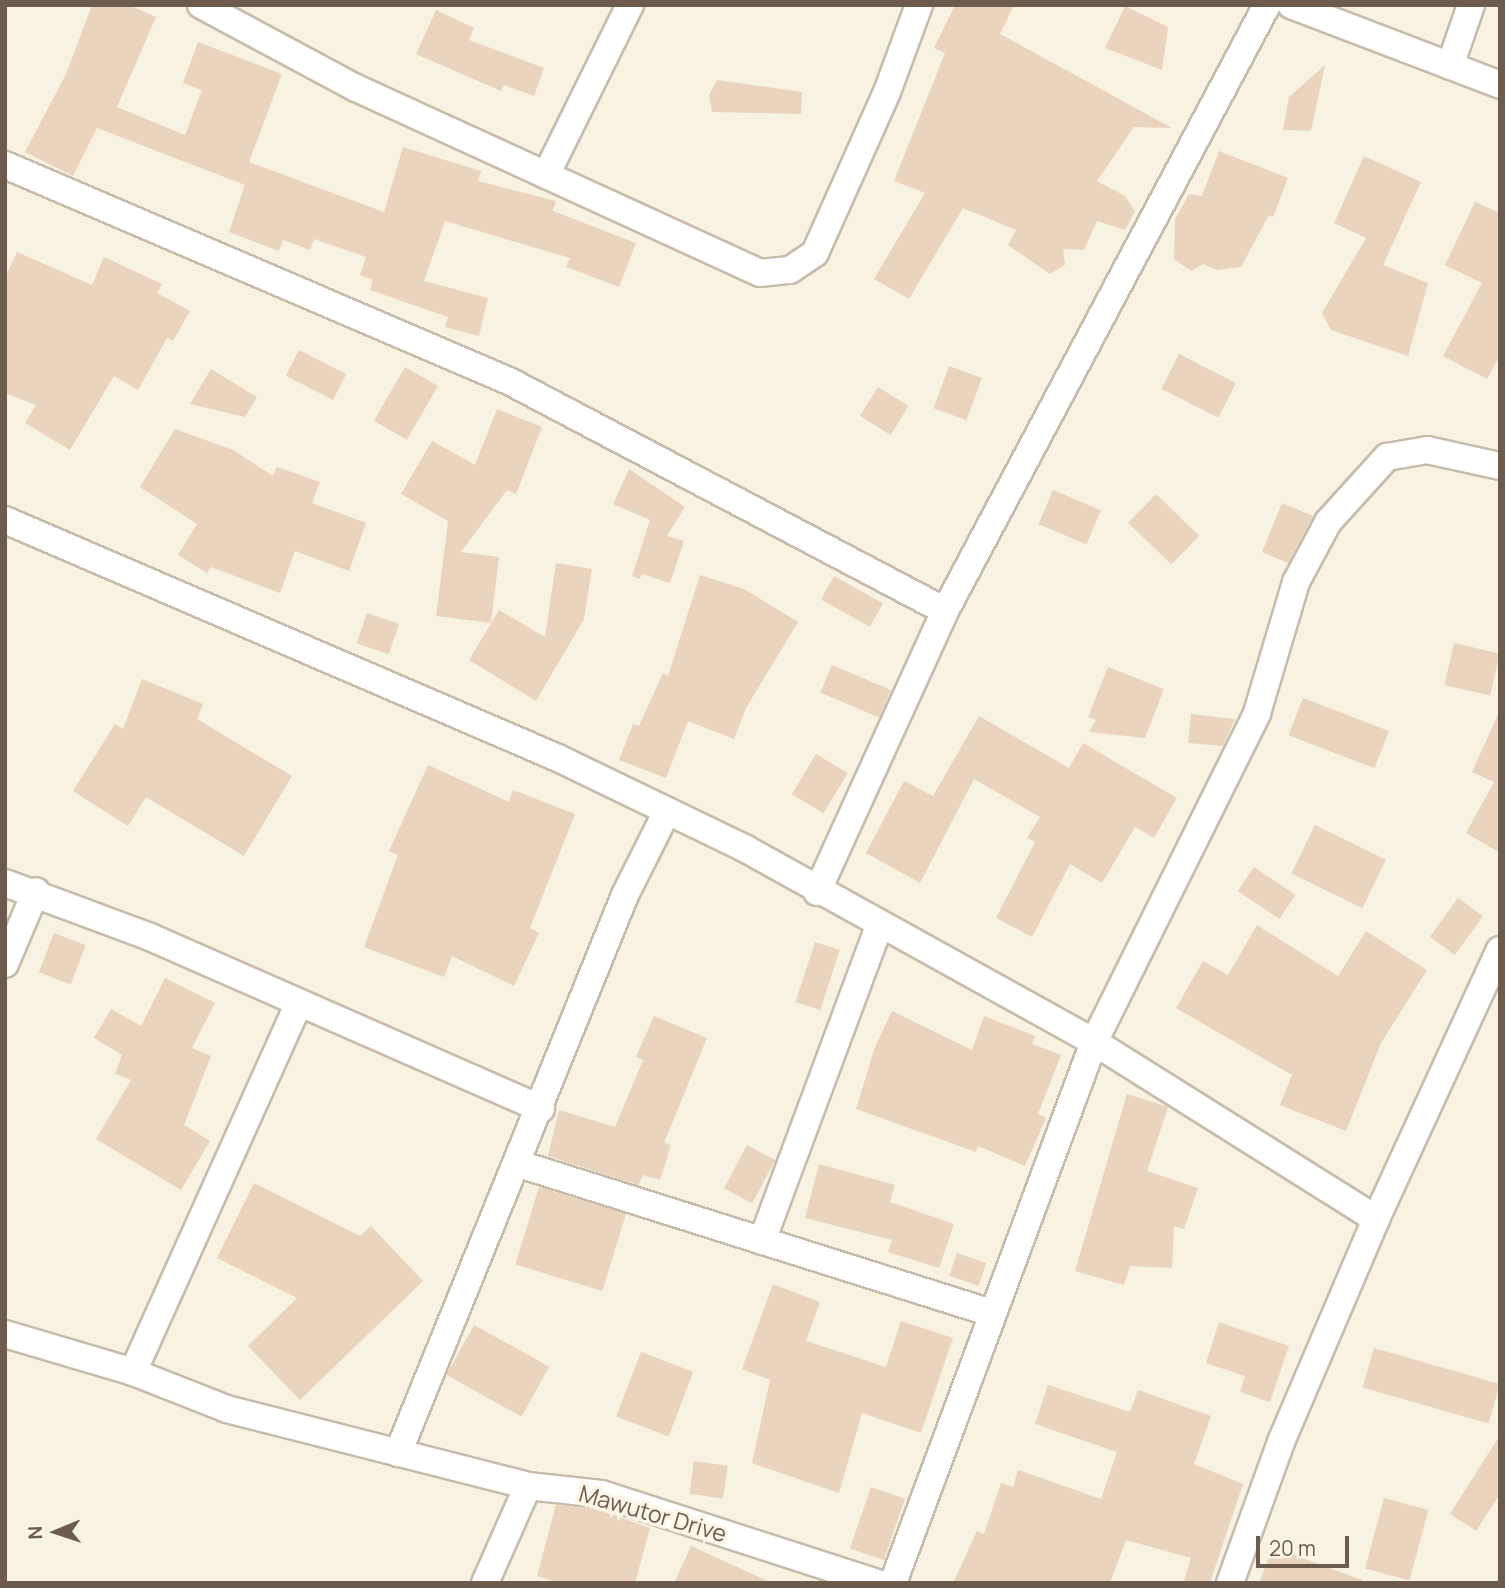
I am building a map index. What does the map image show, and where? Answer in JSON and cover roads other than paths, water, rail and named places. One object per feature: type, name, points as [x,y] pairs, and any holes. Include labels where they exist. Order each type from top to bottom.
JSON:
[{"type":"street","points":[[546,175],[630,5]]},
{"type":"street","points":[[206,6],[354,87],[761,273],[790,270],[815,253],[887,92],[919,5]]},
{"type":"street","points":[[817,892],[945,611],[1267,5]]},
{"type":"street","points":[[1291,5],[1500,85]]},
{"type":"street","points":[[1450,66],[1471,5]]},
{"type":"street","points":[[5,165],[509,381],[945,611]]},
{"type":"street","points":[[893,1583],[1094,1042],[1257,713],[1296,582],[1328,522],[1387,457],[1427,450],[1500,466]]},
{"type":"street","points":[[5,520],[252,622],[396,692],[558,758],[744,848],[817,892],[1094,1042],[1376,1219]]},
{"type":"street","points":[[398,1453],[519,1164],[625,895],[667,811]]},
{"type":"street","points":[[5,883],[36,891],[541,1109]]},
{"type":"street","points":[[5,964],[36,891]]},
{"type":"street","points":[[762,1241],[880,926]]},
{"type":"street","points":[[1230,1583],[1281,1442],[1376,1219],[1500,950]]},
{"type":"street","points":[[133,1372],[298,1004]]},
{"type":"street","points":[[519,1164],[992,1313]]},
{"type":"street","name":"Mawutor Drive","points":[[5,1334],[133,1372],[228,1409],[527,1486],[602,1494],[877,1583]]},
{"type":"street","points":[[485,1583],[527,1486]]}]
